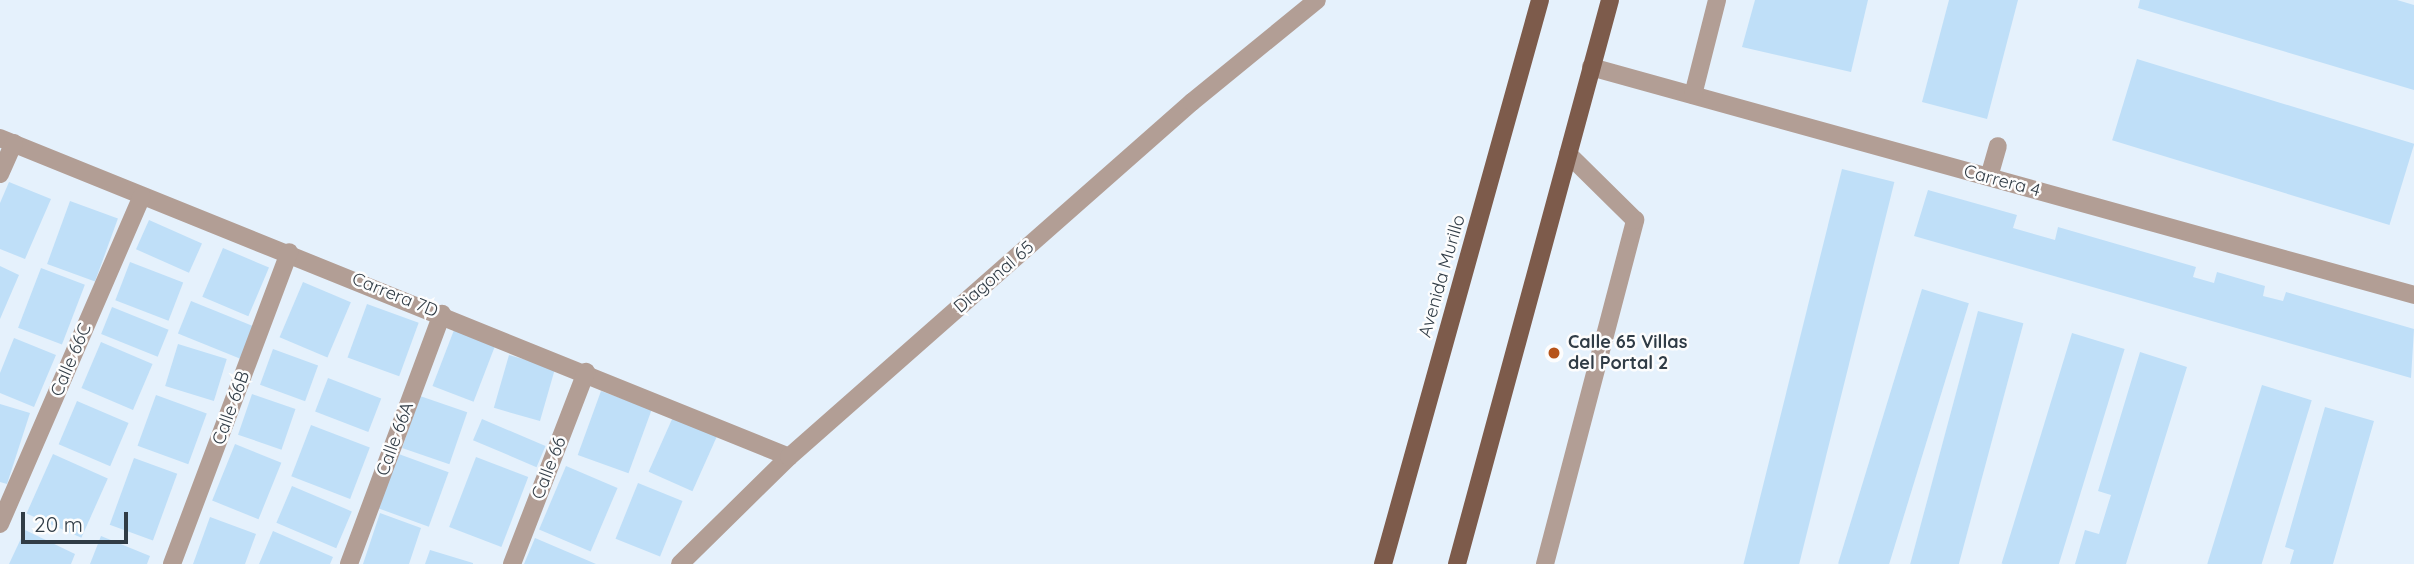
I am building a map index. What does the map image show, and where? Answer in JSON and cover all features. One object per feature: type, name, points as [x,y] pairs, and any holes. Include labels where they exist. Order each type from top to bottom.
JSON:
[{"type":"main road","name":"Avenida Murillo","points":[[1383,564],[1540,0]]},
{"type":"main road","points":[[1457,564],[1610,0]]},
{"type":"street","name":"Diagonal 65","points":[[680,564],[789,457],[1192,102],[1317,0]]},
{"type":"street","points":[[1693,95],[1717,0]]},
{"type":"street","name":"Carrera 4","points":[[1591,66],[2414,295]]},
{"type":"street","name":"Carrera 7D","points":[[7,140],[442,314],[789,457]]},
{"type":"street","points":[[0,174],[7,140]]},
{"type":"street","points":[[1989,177],[1998,146]]},
{"type":"street","points":[[1545,564],[1635,220],[1567,154]]},
{"type":"street","name":"Calle 66C","points":[[0,524],[142,196]]},
{"type":"street","name":"Calle 66B","points":[[172,564],[289,252]]},
{"type":"street","name":"Calle 66A","points":[[349,564],[442,314]]},
{"type":"street","name":"Calle 66","points":[[512,564],[586,373]]},
{"type":"building","points":[[1755,0],[1868,0],[1851,72],[1742,47]]},
{"type":"building","points":[[1949,0],[2018,0],[1987,119],[1922,102]]},
{"type":"building","points":[[2140,0],[2397,0],[2414,5],[2414,90],[2138,8]]},
{"type":"building","points":[[2137,59],[2414,144],[2389,225],[2112,140]]},
{"type":"building","points":[[1842,169],[1894,182],[1799,564],[1744,564]]},
{"type":"building","points":[[9,182],[51,199],[25,259],[0,249],[0,203]]},
{"type":"building","points":[[1928,190],[2017,215],[2013,228],[2055,240],[2058,227],[2196,267],[2193,277],[2214,283],[2217,272],[2265,286],[2263,296],[2283,301],[2286,292],[2414,329],[2411,378],[1914,236]]},
{"type":"building","points":[[70,201],[118,218],[95,281],[47,264]]},
{"type":"building","points":[[149,220],[202,244],[189,273],[136,249]]},
{"type":"building","points":[[223,248],[269,268],[248,316],[202,297]]},
{"type":"building","points":[[130,262],[183,282],[169,321],[115,300]]},
{"type":"building","points":[[0,266],[19,275],[0,319]]},
{"type":"building","points":[[41,268],[85,285],[62,345],[18,328]]},
{"type":"building","points":[[303,282],[351,302],[327,358],[280,337]]},
{"type":"building","points":[[1922,289],[1969,303],[1889,564],[1838,563]]},
{"type":"building","points":[[191,301],[254,326],[241,359],[178,333]]},
{"type":"building","points":[[367,304],[419,323],[399,376],[348,358]]},
{"type":"building","points":[[112,307],[169,330],[158,357],[101,334]]},
{"type":"building","points":[[1978,311],[2023,323],[1959,564],[1910,564]]},
{"type":"building","points":[[454,330],[495,346],[474,402],[432,386]]},
{"type":"building","points":[[2072,333],[2125,349],[2059,564],[2002,563]]},
{"type":"building","points":[[14,338],[56,355],[34,407],[0,393],[0,373]]},
{"type":"building","points":[[101,342],[153,364],[133,410],[81,388]]},
{"type":"building","points":[[178,344],[227,359],[214,401],[165,386]]},
{"type":"building","points":[[273,349],[318,365],[305,401],[260,385]]},
{"type":"building","points":[[2140,352],[2187,367],[2126,564],[2075,564],[2085,530],[2099,534],[2111,495],[2098,491]]},
{"type":"building","points":[[509,355],[555,368],[540,421],[494,408]]},
{"type":"building","points":[[328,378],[381,398],[368,432],[315,412]]},
{"type":"building","points":[[2262,385],[2312,400],[2262,564],[2207,564]]},
{"type":"building","points":[[601,391],[652,409],[628,473],[578,455]]},
{"type":"building","points":[[252,394],[295,409],[281,450],[238,435]]},
{"type":"building","points":[[156,395],[207,413],[188,464],[138,446]]},
{"type":"building","points":[[420,396],[467,412],[449,464],[402,448]]},
{"type":"building","points":[[77,401],[129,423],[110,466],[59,444]]},
{"type":"building","points":[[0,404],[30,413],[7,484],[0,482]]},
{"type":"building","points":[[2325,407],[2374,421],[2333,564],[2290,564],[2294,550],[2285,547]]},
{"type":"building","points":[[673,417],[717,437],[692,491],[649,472]]},
{"type":"building","points":[[482,419],[546,446],[537,467],[473,440]]},
{"type":"building","points":[[311,425],[370,448],[350,499],[291,476]]},
{"type":"building","points":[[235,444],[281,463],[259,519],[212,501]]},
{"type":"building","points":[[396,453],[449,472],[429,527],[376,508]]},
{"type":"building","points":[[53,454],[108,478],[81,538],[27,513]]},
{"type":"building","points":[[476,457],[528,477],[501,547],[449,527]]},
{"type":"building","points":[[134,458],[177,474],[153,540],[110,525]]},
{"type":"building","points":[[566,466],[618,488],[591,551],[539,530]]},
{"type":"building","points":[[638,483],[683,501],[660,557],[616,539]]},
{"type":"building","points":[[292,486],[352,511],[336,548],[276,523]]},
{"type":"building","points":[[380,513],[421,528],[409,564],[363,564]]},
{"type":"building","points":[[210,517],[256,534],[245,564],[193,564]]},
{"type":"building","points":[[25,530],[75,554],[71,564],[9,564]]},
{"type":"building","points":[[273,531],[333,557],[330,564],[259,564]]},
{"type":"building","points":[[101,536],[150,556],[147,564],[90,564]]},
{"type":"building","points":[[535,538],[596,564],[524,564]]},
{"type":"building","points":[[430,550],[473,563],[473,564],[425,564]]},
{"type":"place","name":"Calle 65 Villas del Portal 2","points":[[1554,353]]}]
